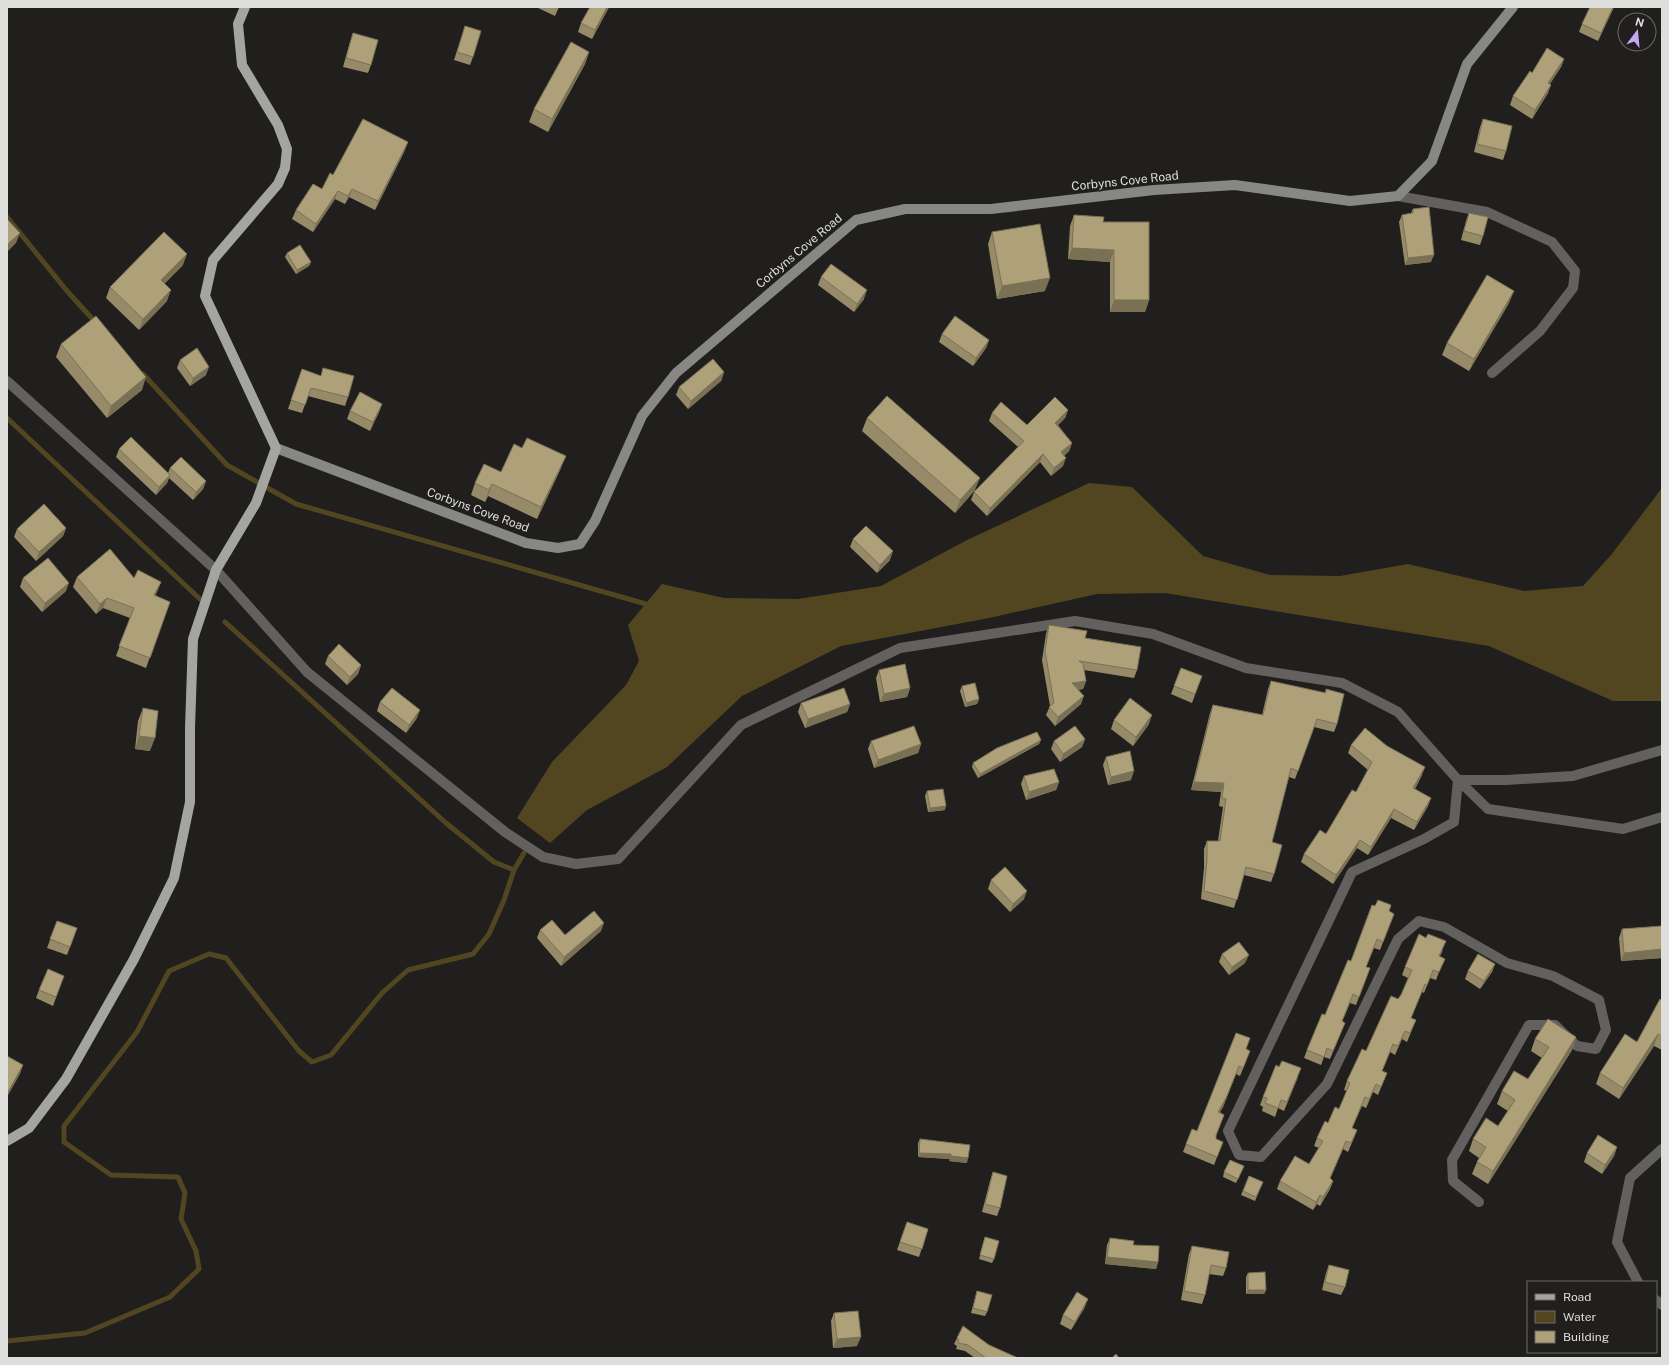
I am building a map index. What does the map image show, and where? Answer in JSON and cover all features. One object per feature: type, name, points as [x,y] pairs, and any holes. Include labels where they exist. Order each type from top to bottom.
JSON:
[{"type":"main road","points":[[7,1141],[29,1128],[66,1079],[134,959],[174,878],[190,802],[190,728],[193,639],[216,570],[256,503],[276,448],[205,296],[213,260],[278,184],[285,168],[287,149],[278,125],[242,65],[238,24],[245,7]]},
{"type":"main road","points":[[1398,196],[1432,161],[1467,64],[1513,7]]},
{"type":"main road","name":"Corbyns Cove Road","points":[[276,448],[526,543],[558,548],[580,544],[595,521],[642,416],[676,373],[856,220],[905,209],[991,209],[1154,190],[1235,185],[1350,201],[1398,196]]},
{"type":"street","points":[[1398,196],[1487,212],[1552,242],[1575,271],[1573,288],[1540,331],[1492,373]]},
{"type":"street","points":[[7,381],[216,570],[307,672],[505,832],[543,857],[576,864],[618,859],[742,725],[893,651],[900,648],[1075,621],[1153,634],[1246,668],[1342,683],[1398,712],[1458,780],[1488,809],[1623,829],[1662,817]]},
{"type":"street","points":[[1458,780],[1506,780],[1573,776],[1662,750]]},
{"type":"street","points":[[1458,780],[1454,822],[1424,840],[1352,872],[1228,1131],[1239,1156],[1261,1157],[1327,1084],[1398,939],[1419,922],[1444,927],[1507,963],[1553,976],[1599,1000],[1606,1030],[1596,1049],[1577,1046],[1555,1025],[1529,1025],[1452,1160],[1453,1181],[1479,1202]]},
{"type":"street","points":[[1637,1281],[1617,1242],[1630,1178],[1662,1149]]},
{"type":"water","points":[[1089,483],[1132,487],[1203,556],[1270,575],[1340,576],[1408,564],[1524,591],[1583,586],[1611,555],[1662,488],[1662,701],[1613,701],[1489,646],[1165,593],[1097,594],[989,618],[841,646],[742,696],[667,767],[587,810],[550,843],[517,818],[552,762],[626,685],[639,661],[628,625],[662,584],[724,598],[798,599],[881,586],[967,540]]},
{"type":"building","points":[[590,7],[607,7],[595,30],[581,23]]},
{"type":"building","points":[[1590,7],[1613,7],[1601,33],[1582,24]]},
{"type":"building","points":[[465,26],[481,31],[473,57],[457,52]]},
{"type":"building","points":[[353,33],[378,40],[371,65],[346,58]]},
{"type":"building","points":[[571,42],[589,52],[552,119],[534,109]]},
{"type":"building","points":[[1547,48],[1564,59],[1548,83],[1551,85],[1535,110],[1513,96],[1530,71],[1532,73]]},
{"type":"building","points":[[363,119],[408,142],[378,201],[352,189],[348,196],[338,191],[316,224],[296,210],[313,184],[322,189],[330,173],[333,175]]},
{"type":"building","points":[[1483,119],[1512,126],[1506,151],[1477,144]]},
{"type":"building","points":[[1429,207],[1434,255],[1408,258],[1402,215],[1413,213],[1413,209]]},
{"type":"building","points":[[1469,213],[1488,217],[1483,236],[1464,231]]},
{"type":"building","points":[[1074,215],[1104,217],[1103,222],[1149,222],[1149,300],[1114,300],[1114,250],[1072,248]]},
{"type":"building","points":[[7,219],[20,233],[7,245]]},
{"type":"building","points":[[1040,224],[1050,278],[1002,286],[992,232]]},
{"type":"building","points":[[164,232],[187,254],[161,280],[171,290],[143,319],[110,287]]},
{"type":"building","points":[[300,245],[311,262],[297,270],[287,253]]},
{"type":"building","points":[[831,264],[867,290],[857,304],[821,277]]},
{"type":"building","points":[[1487,275],[1514,291],[1474,359],[1447,343]]},
{"type":"building","points":[[96,316],[146,377],[111,406],[61,344]]},
{"type":"building","points":[[955,316],[989,340],[976,358],[942,334]]},
{"type":"building","points":[[197,348],[209,367],[193,378],[180,360]]},
{"type":"building","points":[[713,359],[724,372],[691,401],[679,387]]},
{"type":"building","points":[[323,368],[354,376],[348,397],[311,388],[305,405],[291,400],[302,369],[321,376]]},
{"type":"building","points":[[360,392],[382,404],[373,422],[350,411]]},
{"type":"building","points":[[887,396],[980,478],[960,500],[867,418]]},
{"type":"building","points":[[1055,397],[1068,410],[1055,423],[1072,443],[1061,452],[1066,458],[1054,468],[1043,454],[990,508],[974,492],[1024,441],[992,413],[1001,402],[1027,425]]},
{"type":"building","points":[[131,437],[170,475],[159,487],[119,449]]},
{"type":"building","points":[[527,438],[566,456],[541,507],[492,484],[489,490],[475,483],[484,464],[501,472],[514,444],[522,448]]},
{"type":"building","points":[[181,457],[206,481],[196,492],[170,468]]},
{"type":"building","points":[[44,504],[66,528],[39,552],[17,529]]},
{"type":"building","points":[[866,526],[893,551],[880,565],[853,539]]},
{"type":"building","points":[[110,549],[134,578],[138,570],[161,582],[154,595],[170,602],[150,658],[119,646],[134,608],[107,598],[100,604],[77,577]]},
{"type":"building","points":[[48,558],[69,583],[45,603],[23,578]]},
{"type":"building","points":[[1049,625],[1087,631],[1085,638],[1141,647],[1137,670],[1079,661],[1083,664],[1086,681],[1072,683],[1084,696],[1058,717],[1049,707],[1054,703],[1045,651]]},
{"type":"building","points":[[339,644],[361,665],[350,677],[328,656]]},
{"type":"building","points":[[905,664],[910,688],[884,694],[879,670]]},
{"type":"building","points":[[1181,668],[1202,676],[1195,694],[1174,686]]},
{"type":"building","points":[[1271,681],[1326,693],[1326,689],[1344,694],[1337,724],[1317,719],[1298,771],[1291,768],[1272,842],[1282,845],[1274,874],[1246,867],[1237,900],[1204,891],[1207,841],[1220,841],[1226,799],[1222,798],[1224,783],[1194,782],[1213,705],[1263,715]]},
{"type":"building","points":[[975,683],[979,699],[966,703],[962,686]]},
{"type":"building","points":[[392,688],[420,710],[409,725],[380,702]]},
{"type":"building","points":[[844,688],[850,704],[808,719],[801,703]]},
{"type":"building","points":[[1130,698],[1152,715],[1136,737],[1114,720]]},
{"type":"building","points":[[143,708],[158,711],[155,738],[139,736]]},
{"type":"building","points":[[914,726],[921,744],[878,760],[871,741]]},
{"type":"building","points":[[1075,726],[1085,739],[1063,754],[1054,741]]},
{"type":"building","points":[[1365,728],[1387,746],[1425,767],[1413,788],[1431,798],[1417,822],[1394,809],[1371,847],[1360,840],[1336,875],[1304,854],[1320,830],[1326,834],[1352,790],[1356,792],[1372,762],[1351,745]]},
{"type":"building","points":[[1037,732],[1041,740],[980,774],[973,763],[997,748]]},
{"type":"building","points":[[1130,751],[1134,771],[1111,777],[1106,757]]},
{"type":"building","points":[[1054,769],[1059,782],[1029,792],[1024,776]]},
{"type":"building","points":[[943,789],[946,806],[930,808],[927,791]]},
{"type":"building","points":[[1005,867],[1027,891],[1013,904],[991,880]]},
{"type":"building","points":[[1378,900],[1391,905],[1389,911],[1394,914],[1383,942],[1377,939],[1366,967],[1370,968],[1359,997],[1353,994],[1342,1021],[1345,1023],[1333,1051],[1327,1048],[1324,1057],[1307,1050],[1322,1014],[1325,1015],[1348,960],[1351,961],[1372,905],[1375,906]]},
{"type":"building","points":[[594,911],[604,923],[564,957],[540,930],[552,920],[565,935]]},
{"type":"building","points":[[57,921],[77,928],[70,947],[50,939]]},
{"type":"building","points":[[1662,926],[1662,949],[1624,953],[1622,929]]},
{"type":"building","points":[[1419,934],[1426,938],[1428,934],[1446,941],[1439,956],[1445,959],[1439,972],[1433,970],[1427,985],[1425,984],[1411,1018],[1416,1020],[1410,1033],[1405,1031],[1398,1046],[1393,1044],[1382,1071],[1387,1073],[1381,1087],[1376,1084],[1369,1099],[1365,1097],[1352,1128],[1357,1130],[1351,1143],[1346,1141],[1330,1178],[1333,1181],[1323,1197],[1320,1195],[1316,1202],[1280,1181],[1295,1156],[1309,1164],[1323,1141],[1317,1138],[1325,1121],[1328,1123],[1335,1107],[1339,1109],[1350,1083],[1347,1081],[1362,1049],[1366,1051],[1391,996],[1398,999],[1401,995],[1412,970],[1405,967]]},
{"type":"building","points":[[1239,942],[1249,955],[1232,967],[1222,954]]},
{"type":"building","points":[[1478,954],[1495,964],[1484,981],[1468,971]]},
{"type":"building","points":[[48,969],[64,976],[56,997],[39,990]]},
{"type":"building","points":[[1660,999],[1662,1001],[1662,1037],[1658,1034],[1623,1088],[1600,1073],[1625,1034],[1637,1042]]},
{"type":"building","points":[[1548,1019],[1576,1037],[1493,1171],[1477,1162],[1486,1147],[1473,1139],[1486,1118],[1498,1126],[1515,1100],[1502,1091],[1514,1071],[1528,1079],[1549,1047],[1535,1039]]},
{"type":"building","points":[[1236,1033],[1250,1038],[1246,1049],[1250,1051],[1243,1068],[1239,1066],[1226,1098],[1218,1112],[1224,1115],[1216,1135],[1216,1139],[1223,1142],[1217,1157],[1186,1144],[1192,1129],[1197,1131]]},
{"type":"building","points":[[7,1056],[23,1065],[8,1092],[7,1091]]},
{"type":"building","points":[[1282,1061],[1301,1068],[1287,1102],[1281,1100],[1278,1108],[1265,1103],[1267,1098],[1263,1097],[1276,1065],[1279,1067]]},
{"type":"building","points":[[1598,1135],[1617,1147],[1605,1165],[1587,1153]]},
{"type":"building","points":[[920,1139],[970,1145],[968,1158],[951,1156],[951,1154],[919,1153]]},
{"type":"building","points":[[1230,1160],[1244,1166],[1238,1179],[1224,1172]]},
{"type":"building","points":[[993,1172],[1007,1176],[1000,1208],[985,1204]]},
{"type":"building","points":[[1249,1176],[1263,1182],[1256,1197],[1243,1191]]},
{"type":"building","points":[[907,1222],[928,1229],[922,1249],[900,1242]]},
{"type":"building","points":[[985,1237],[999,1241],[994,1259],[980,1255]]},
{"type":"building","points":[[1110,1238],[1134,1241],[1133,1245],[1159,1246],[1158,1262],[1107,1257]]},
{"type":"building","points":[[1192,1246],[1229,1252],[1226,1268],[1211,1265],[1205,1295],[1184,1291]]},
{"type":"building","points":[[1329,1265],[1349,1270],[1345,1287],[1325,1282]]},
{"type":"building","points":[[1265,1272],[1266,1290],[1248,1290],[1248,1273]]},
{"type":"building","points":[[977,1291],[992,1295],[987,1312],[973,1308]]},
{"type":"building","points":[[1077,1292],[1088,1299],[1075,1322],[1063,1315]]},
{"type":"building","points":[[858,1311],[861,1337],[837,1339],[834,1313]]},
{"type":"building","points":[[963,1326],[989,1345],[1018,1358],[986,1358],[968,1345],[958,1343],[959,1340],[957,1338]]},
{"type":"building","points":[[1116,1354],[1119,1358],[1112,1358]]},
{"type":"waterway","points":[[7,217],[67,291],[97,324]]},
{"type":"waterway","points":[[143,374],[227,465],[296,504],[646,604]]},
{"type":"waterway","points":[[7,418],[201,600]]},
{"type":"waterway","points":[[225,622],[446,823],[494,862],[514,870],[524,853]]},
{"type":"waterway","points":[[7,1341],[85,1333],[170,1297],[199,1269],[196,1251],[181,1219],[185,1193],[178,1177],[111,1175],[64,1142],[64,1126],[137,1032],[169,971],[209,954],[226,958],[299,1051],[312,1062],[331,1055],[382,993],[408,970],[473,954],[489,934],[504,900],[514,870]]}]
